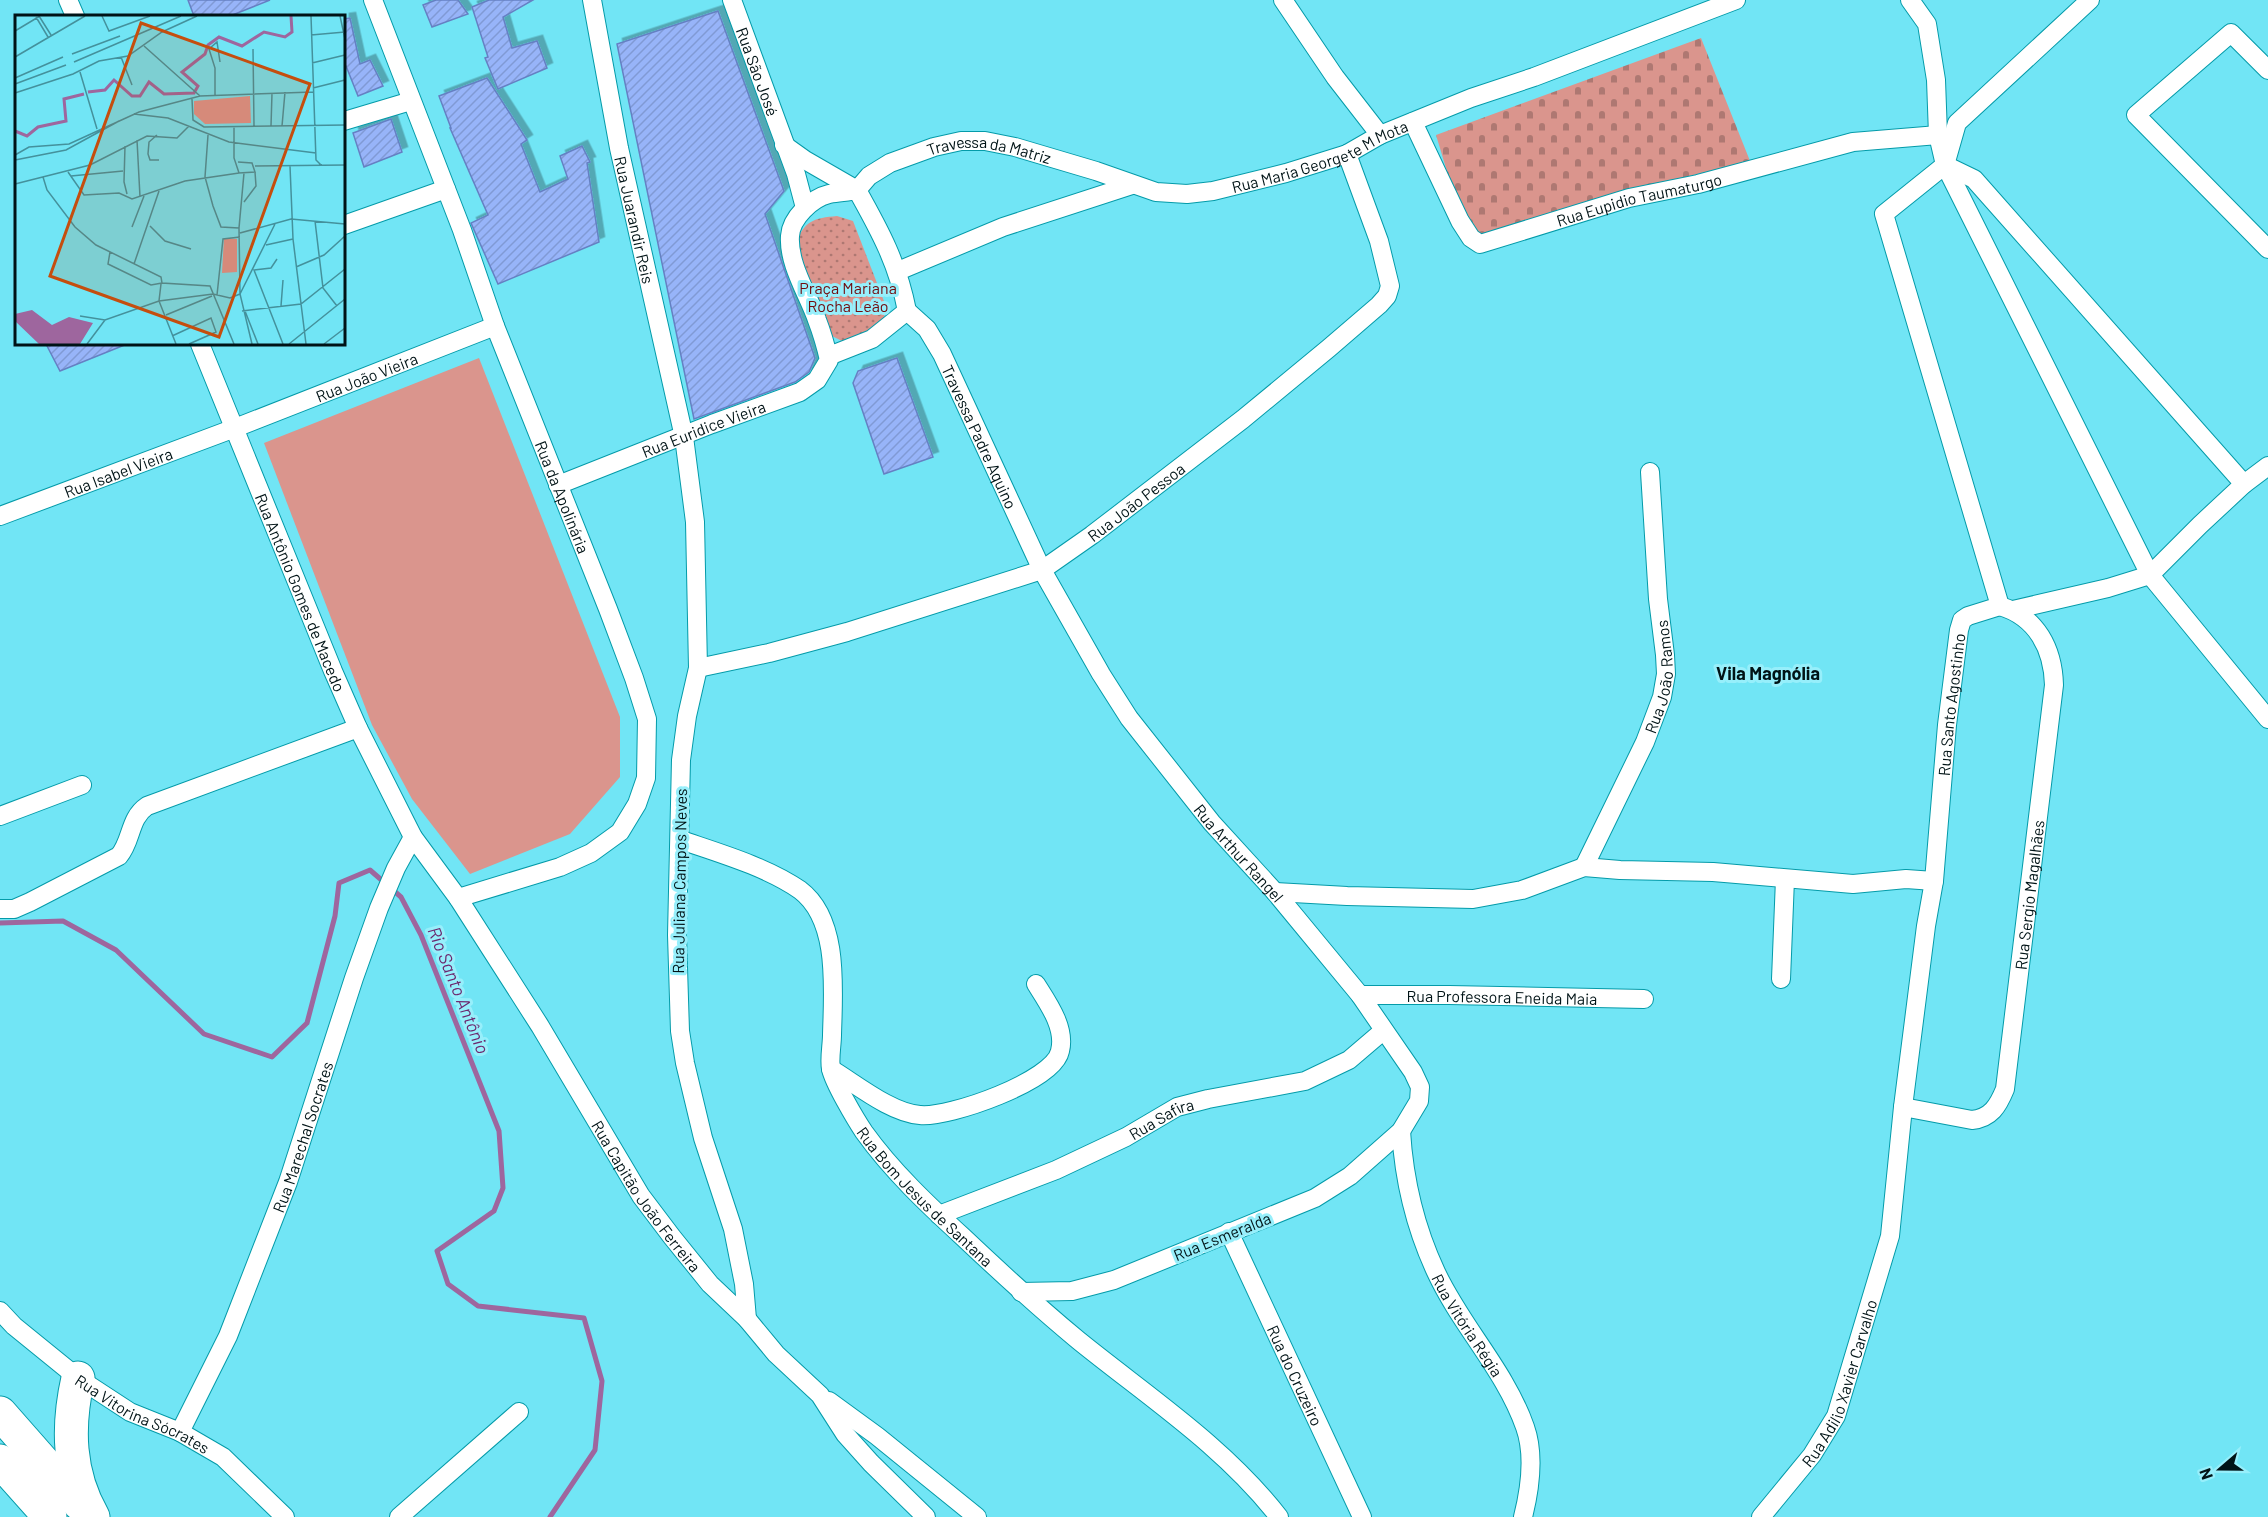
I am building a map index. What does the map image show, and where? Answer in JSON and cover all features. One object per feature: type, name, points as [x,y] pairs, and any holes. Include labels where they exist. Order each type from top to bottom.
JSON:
[{"type":"highway","points":[[78,1378],[72,1404],[72,1459],[75,1477],[92,1517]]},
{"type":"highway","points":[[0,1413],[92,1517]]},
{"type":"highway","points":[[0,1461],[50,1517]]},
{"type":"street","points":[[68,0],[75,15]]},
{"type":"street","name":"Rua da Apolinária","points":[[373,0],[446,189],[495,326],[584,545],[638,688],[647,719],[646,778],[637,804],[620,832],[591,853],[549,871],[458,898]]},
{"type":"street","name":"Rua Juarandir Reis","points":[[592,0],[621,160],[684,436]]},
{"type":"street","name":"Rua São José","points":[[732,0],[806,208]]},
{"type":"street","points":[[1283,0],[1335,77],[1380,135]]},
{"type":"street","name":"Rua Maria Georgete M Mota","points":[[1132,185],[1156,192],[1187,194],[1213,191],[1286,173],[1347,154],[1380,135],[1471,98],[1534,78],[1649,31],[1736,0]]},
{"type":"street","points":[[1910,0],[1927,24],[1936,80],[1938,135],[1945,165],[2150,575],[2268,719]]},
{"type":"street","points":[[2006,608],[1884,214],[1945,165],[1957,123],[2090,0]]},
{"type":"street","points":[[2268,70],[2231,33],[2136,115],[2268,249]]},
{"type":"street","points":[[345,121],[411,101]]},
{"type":"street","name":"Rua Eupidio Taumaturgo","points":[[1413,123],[1460,221],[1471,238],[1480,243],[1629,198],[1698,184],[1853,142],[1938,135]]},
{"type":"street","name":"Travessa da Matriz","points":[[857,190],[869,176],[890,163],[934,147],[961,141],[984,141],[1015,147],[1095,171],[1132,185]]},
{"type":"street","points":[[784,145],[857,190],[883,236],[898,271],[907,311],[872,339],[834,354],[828,353],[790,244],[791,229],[806,208],[816,200],[829,194],[857,190]]},
{"type":"street","name":"Rua João Pessoa","points":[[698,668],[847,632],[1042,570],[1092,535],[1243,419],[1347,333],[1386,296],[1390,286],[1379,241],[1347,154]]},
{"type":"street","points":[[1945,165],[1974,179],[2244,484]]},
{"type":"street","points":[[898,271],[1003,227],[1132,185]]},
{"type":"street","points":[[345,225],[446,189]]},
{"type":"street","name":"Travessa Padre Aquino","points":[[907,311],[927,329],[942,354],[1042,570]]},
{"type":"street","name":"Rua João Vieira","points":[[235,428],[495,326]]},
{"type":"street","name":"Rua Antônio Gomes de Macedo","points":[[200,345],[358,728],[412,837]]},
{"type":"street","name":"Rua Euridice Vieira","points":[[558,485],[800,392],[817,380],[827,365],[828,353]]},
{"type":"street","name":"Rua Isabel Vieira","points":[[0,516],[235,428]]},
{"type":"street","name":"Rua Juliana Campos Neves","points":[[684,436],[695,522],[698,668],[687,716],[681,760],[681,840],[678,862],[677,935],[680,1032],[701,1129],[733,1229],[744,1284],[747,1319]]},
{"type":"street","points":[[2150,575],[2244,484],[2268,466]]},
{"type":"street","name":"Rua João Ramos","points":[[1584,867],[1645,742],[1657,713],[1664,686],[1665,655],[1658,599],[1650,472]]},
{"type":"street","name":"Rua Arthur Rangel","points":[[1042,570],[1101,675],[1129,718],[1212,823],[1275,892],[1360,995],[1413,1072],[1420,1087],[1419,1101],[1401,1131]]},
{"type":"street","name":"Rua Santo Agostinho","points":[[1890,1236],[1903,1107],[1926,926],[1934,881],[1947,725],[1962,620],[1968,616],[2108,588],[2150,575]]},
{"type":"street","name":"Rua Sergio Magalhães","points":[[1903,1107],[1972,1120],[1982,1119],[1992,1113],[2005,1089],[2054,685],[2053,670],[2043,639],[2033,625],[2006,608]]},
{"type":"street","points":[[0,909],[14,909],[30,902],[119,856],[124,850],[140,811],[147,807],[358,728]]},
{"type":"street","points":[[0,816],[82,785]]},
{"type":"street","name":"Rua Capitão João Ferreira","points":[[412,837],[458,898],[540,1026],[641,1196],[710,1284],[747,1319],[776,1354],[820,1395],[846,1434],[926,1517]]},
{"type":"street","name":"Rua Marechal Socrates","points":[[180,1432],[228,1336],[288,1182],[379,908],[412,837]]},
{"type":"street","name":"Rua Bom Jesus de Santana","points":[[681,840],[777,877],[800,891],[812,902],[826,931],[832,968],[831,1069],[855,1119],[877,1150],[939,1215],[1021,1292],[1078,1340],[1162,1404],[1242,1475],[1279,1517]]},
{"type":"street","points":[[1275,892],[1473,899],[1522,890],[1584,867],[1713,872],[1853,884],[1906,879],[1934,881]]},
{"type":"street","points":[[1781,980],[1785,879]]},
{"type":"street","points":[[831,1069],[904,1112],[920,1116],[954,1111],[990,1099],[1042,1074],[1057,1060],[1061,1041],[1056,1021],[1036,984]]},
{"type":"street","name":"Rua Professora Eneida Maia","points":[[1360,995],[1644,999]]},
{"type":"street","name":"Rua Safira","points":[[939,1215],[1056,1170],[1126,1137],[1177,1107],[1305,1081],[1349,1060],[1383,1031]]},
{"type":"street","name":"Rua Esmeralda","points":[[1021,1292],[1072,1291],[1114,1280],[1315,1198],[1350,1176],[1401,1131]]},
{"type":"street","name":"Rua Vitória Régia","points":[[1401,1131],[1404,1170],[1411,1204],[1436,1273],[1494,1366],[1525,1428],[1530,1476],[1523,1517]]},
{"type":"street","name":"Rua do Cruzeiro","points":[[1229,1232],[1362,1517]]},
{"type":"street","name":"Rua Adilio Xavier Carvalho","points":[[1761,1517],[1812,1455],[1836,1416],[1890,1236]]},
{"type":"street","name":"Rua Vitorina Sócrates","points":[[0,1311],[14,1326],[78,1378],[130,1412],[180,1432],[223,1457],[285,1517]]},
{"type":"street","points":[[820,1395],[877,1436],[977,1517]]},
{"type":"street","points":[[399,1517],[519,1412]]},
{"type":"green space","points":[[1701,38],[1750,161],[1581,203],[1468,241],[1436,135]]},
{"type":"green space","name":"Praça Mariana Rocha Leão","points":[[837,216],[853,221],[887,309],[880,327],[846,343],[828,334],[796,243],[806,225],[822,218]]},
{"type":"green space","points":[[479,358],[620,717],[620,777],[570,834],[470,874],[412,799],[372,725],[264,443]]},
{"type":"building","points":[[188,0],[270,0],[232,15],[194,15]]},
{"type":"building","points":[[436,0],[458,0],[468,14],[432,27],[423,5]]},
{"type":"building","points":[[489,0],[533,0],[503,17],[512,48],[537,41],[547,68],[498,89],[485,58],[488,57],[472,7]]},
{"type":"building","points":[[718,11],[784,191],[765,214],[815,358],[809,372],[795,382],[694,419],[617,44]]},
{"type":"building","points":[[350,18],[360,64],[370,60],[383,86],[358,96],[345,66],[345,19]]},
{"type":"building","points":[[487,78],[527,140],[521,144],[540,192],[568,179],[560,156],[582,146],[590,162],[587,163],[599,242],[498,284],[471,223],[488,215],[450,128],[439,96]]},
{"type":"building","points":[[391,119],[402,152],[364,167],[353,133]]},
{"type":"building","points":[[47,345],[125,345],[60,371]]},
{"type":"building","points":[[897,358],[933,457],[884,474],[853,383],[858,371]]},
{"type":"waterway","name":"Rio Santo Antônio","points":[[0,923],[63,921],[116,950],[204,1034],[272,1057],[307,1023],[335,916],[339,883],[370,870],[401,897],[421,935],[499,1131],[503,1188],[494,1211],[437,1251],[448,1284],[478,1306],[584,1318],[602,1381],[595,1450],[550,1517]]},
{"type":"district","name":"Vila Magnólia","points":[[1768,673]]}]
